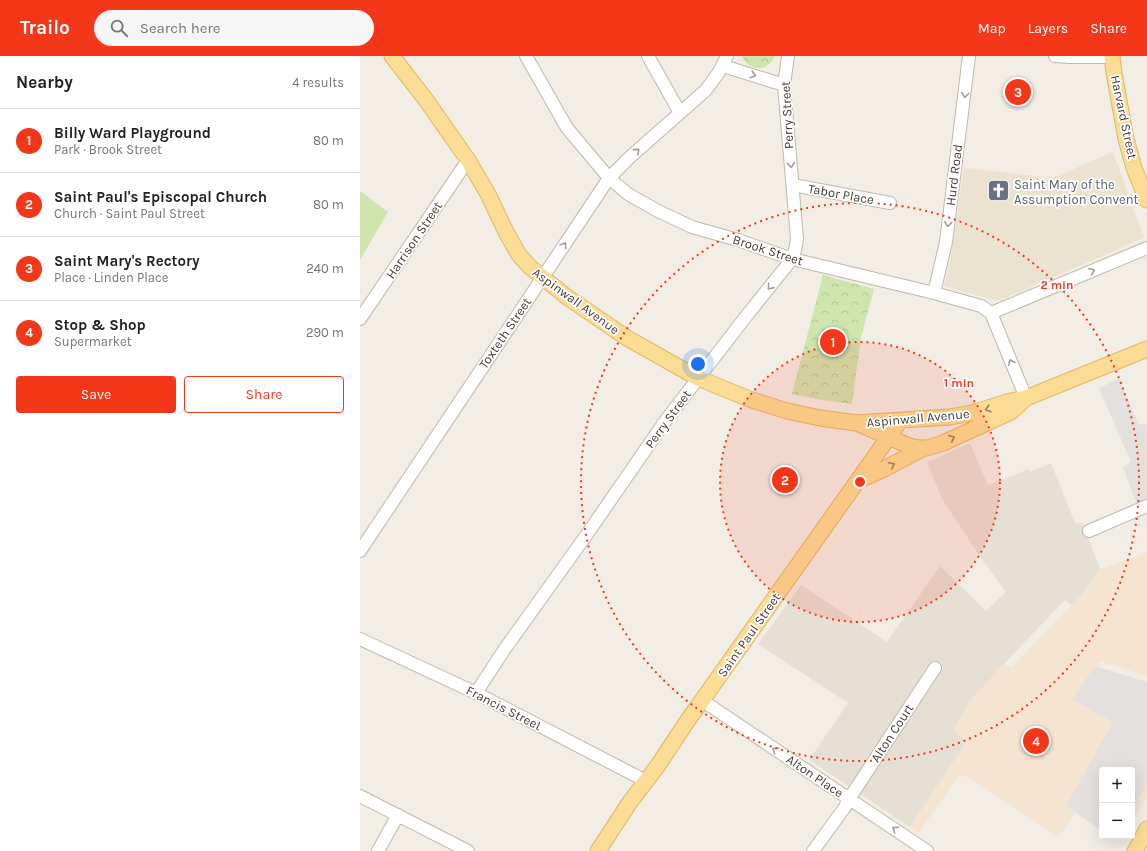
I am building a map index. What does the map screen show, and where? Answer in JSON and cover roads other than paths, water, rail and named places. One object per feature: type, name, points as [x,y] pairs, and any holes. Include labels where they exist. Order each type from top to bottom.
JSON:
[{"type":"main road","name":"Aspinwall Avenue","points":[[392,56],[426,100],[468,160],[488,194],[519,255],[530,267],[567,297],[627,338],[698,378],[749,399],[787,411],[820,418],[856,423],[944,418],[984,410],[1007,402],[1026,398],[1147,349]]},
{"type":"main road","name":"Harvard Street","points":[[1112,57],[1126,139],[1134,168],[1147,200]]},
{"type":"main road","name":"Aspinwall Avenue","points":[[856,423],[909,446],[924,448],[943,443],[1011,412],[1026,398]]},
{"type":"main road","name":"Saint Paul Street","points":[[598,851],[630,802],[900,421]]},
{"type":"main road","points":[[859,480],[924,448]]},
{"type":"main road","points":[[1135,851],[1147,829]]},
{"type":"street","name":"Brook Street","points":[[526,56],[567,128],[609,178],[628,194],[658,211],[692,227],[738,240],[792,260],[934,293],[981,306],[991,312]]},
{"type":"street","points":[[648,56],[680,114]]},
{"type":"street","name":"Perry Street","points":[[476,693],[504,650],[586,537],[666,420],[792,260],[797,239],[784,85],[788,56]]},
{"type":"street","name":"Hurd Road","points":[[934,293],[946,242],[969,56]]},
{"type":"street","points":[[1056,56],[1112,57]]},
{"type":"street","name":"Toxteth Street","points":[[360,551],[609,178],[630,157],[706,90],[725,61]]},
{"type":"street","points":[[725,61],[784,85]]},
{"type":"street","name":"Harrison Street","points":[[360,319],[468,160]]},
{"type":"street","name":"Tabor Place","points":[[792,185],[890,203]]},
{"type":"street","points":[[1026,398],[991,312],[1147,248]]},
{"type":"street","points":[[1089,531],[1147,506]]},
{"type":"street","name":"Francis Street","points":[[360,639],[476,693],[646,780]]},
{"type":"street","name":"Alton Court","points":[[813,851],[845,807],[935,668]]},
{"type":"street","name":"Alton Place","points":[[703,701],[928,851]]},
{"type":"street","points":[[360,796],[468,851]]},
{"type":"street","points":[[378,851],[398,815]]},
{"type":"place","name":"Saint Mary's Rectory","points":[[1018,92]]},
{"type":"place","name":"Saint Mary of the Assumption Convent","points":[[998,191]]},
{"type":"place","name":"Billy Ward Playground","points":[[833,342]]},
{"type":"place","name":"Saint Paul's Episcopal Church","points":[[785,480]]},
{"type":"place","name":"Stop & Shop","points":[[1036,741]]}]
